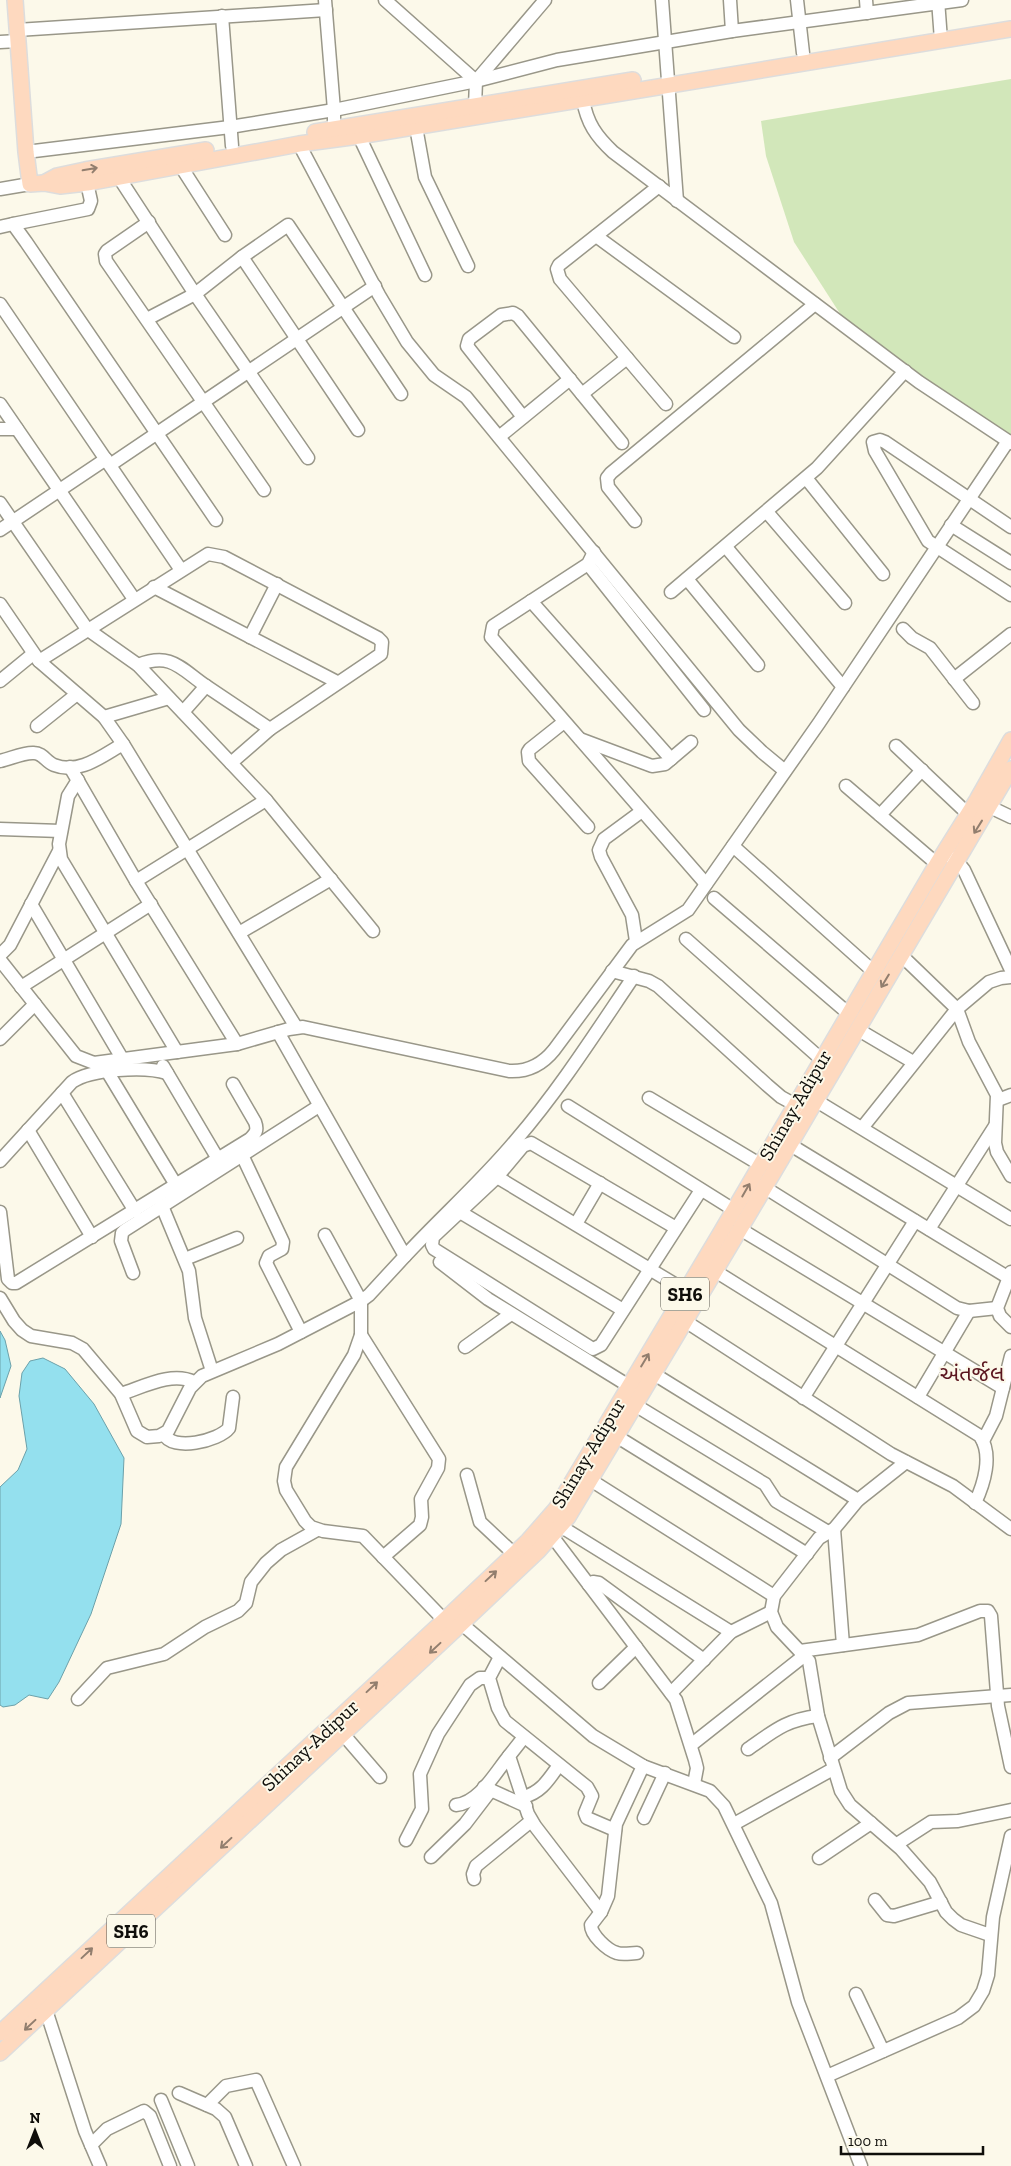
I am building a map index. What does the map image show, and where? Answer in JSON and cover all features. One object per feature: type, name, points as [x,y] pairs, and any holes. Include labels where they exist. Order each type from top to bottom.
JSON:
[{"type":"main road","points":[[15,0],[26,152],[37,183]]},
{"type":"main road","points":[[37,183],[57,176],[85,170],[476,106],[669,80],[941,35],[1011,19]]},
{"type":"main road","points":[[37,183],[60,186],[87,182],[300,144],[583,100],[669,80],[803,53],[941,35],[1011,29]]},
{"type":"main road","name":"Shinay-Adipur","points":[[278,1784],[343,1734],[542,1527],[556,1509],[761,1165],[806,1106],[857,1028],[901,955],[968,814],[1011,740]]},
{"type":"main road","name":"Shinay-Adipur","points":[[0,2033],[75,1973],[452,1619],[556,1531],[654,1374],[789,1144],[806,1106],[822,1060],[874,972],[946,859],[990,807],[1011,770]]},
{"type":"main road","name":"Shinay-Adipur","points":[[0,2053],[46,2010],[75,1973]]},
{"type":"street","points":[[476,106],[476,81],[545,0]]},
{"type":"street","points":[[662,0],[678,201]]},
{"type":"street","points":[[730,0],[732,31]]},
{"type":"street","points":[[797,0],[803,53]]},
{"type":"street","points":[[26,152],[230,127],[334,110],[476,81],[557,60],[732,31],[799,23],[866,6],[962,0]]},
{"type":"street","points":[[391,2],[476,81]]},
{"type":"street","points":[[938,2],[941,35]]},
{"type":"street","points":[[0,42],[17,35],[325,5],[334,129]]},
{"type":"street","points":[[222,16],[232,146]]},
{"type":"street","points":[[0,960],[76,1056],[94,1063],[237,1044],[296,1027],[311,1028],[521,1072],[546,1060],[636,941],[688,910],[843,687],[969,498],[1009,442],[905,371],[601,142],[592,130],[586,116],[583,100]]},
{"type":"street","points":[[416,127],[425,177],[468,266]]},
{"type":"street","points":[[359,136],[425,275]]},
{"type":"street","points":[[300,144],[374,286],[407,342],[434,375],[466,397],[739,730],[785,771]]},
{"type":"street","points":[[180,165],[225,236]]},
{"type":"street","points":[[118,176],[195,294],[250,371],[308,458]]},
{"type":"street","points":[[87,182],[90,202],[88,209],[6,226],[157,434],[216,520]]},
{"type":"street","points":[[0,189],[37,183]]},
{"type":"street","points":[[658,186],[559,265],[557,270],[558,274],[666,404]]},
{"type":"street","points":[[149,222],[107,251],[105,257],[264,490]]},
{"type":"street","points":[[147,319],[195,294],[242,257],[288,225],[401,394]]},
{"type":"street","points":[[596,236],[734,337]]},
{"type":"street","points":[[242,257],[358,430]]},
{"type":"street","points":[[0,530],[59,490],[157,434],[374,286]]},
{"type":"street","points":[[0,304],[181,570]]},
{"type":"street","points":[[635,521],[608,487],[607,478],[611,473],[815,304]]},
{"type":"street","points":[[524,417],[469,350],[467,342],[501,315],[513,313],[518,316],[622,443]]},
{"type":"street","points":[[582,394],[627,358]]},
{"type":"street","points":[[672,592],[806,478],[836,448],[905,371]]},
{"type":"street","points":[[499,437],[570,379]]},
{"type":"street","points":[[0,404],[134,599]]},
{"type":"street","points":[[0,429],[17,429]]},
{"type":"street","points":[[1011,527],[885,442],[880,440],[873,442],[875,451],[922,533],[936,547],[1011,595]]},
{"type":"street","points":[[806,478],[883,574]]},
{"type":"street","points":[[0,503],[87,629],[138,665],[183,712],[266,800],[373,931]]},
{"type":"street","points":[[767,512],[846,603]]},
{"type":"street","points":[[951,525],[1011,562]]},
{"type":"street","points":[[726,547],[843,687]]},
{"type":"street","points":[[594,552],[588,564],[493,626],[491,636],[706,884]]},
{"type":"street","points":[[0,681],[87,629],[202,556],[214,553],[277,584],[378,638],[382,642],[381,654],[270,729],[231,763]]},
{"type":"street","points":[[588,564],[704,710]]},
{"type":"street","points":[[687,579],[758,665]]},
{"type":"street","points":[[250,637],[277,584]]},
{"type":"street","points":[[154,587],[337,682]]},
{"type":"street","points":[[532,601],[671,759]]},
{"type":"street","points":[[0,604],[36,658],[104,717],[123,744],[296,1027]]},
{"type":"street","points":[[903,628],[912,638],[930,648],[973,703]]},
{"type":"street","points":[[954,679],[1011,634]]},
{"type":"street","points":[[138,665],[152,659],[167,660],[270,729]]},
{"type":"street","points":[[183,712],[206,686]]},
{"type":"street","points":[[37,726],[77,694]]},
{"type":"street","points":[[104,717],[169,698]]},
{"type":"street","points":[[564,722],[530,748],[529,761],[588,827]]},
{"type":"street","points":[[578,738],[652,766],[665,764],[692,742]]},
{"type":"street","points":[[0,761],[33,752],[42,755],[56,766],[70,767],[92,762],[123,744]]},
{"type":"street","points":[[896,746],[968,814]]},
{"type":"street","points":[[70,767],[136,881],[237,1044]]},
{"type":"street","points":[[880,815],[922,770]]},
{"type":"street","points":[[78,780],[68,796],[61,831],[59,851],[61,859],[177,1052]]},
{"type":"street","points":[[846,786],[880,815],[964,870],[1011,970]]},
{"type":"street","points":[[136,881],[266,800]]},
{"type":"street","points":[[990,807],[1011,817]]},
{"type":"street","points":[[636,941],[632,916],[599,850],[604,839],[642,811]]},
{"type":"street","points":[[0,829],[61,831]]},
{"type":"street","points":[[732,846],[874,972]]},
{"type":"street","points":[[0,956],[10,945],[59,851]]},
{"type":"street","points":[[239,933],[331,879]]},
{"type":"street","points":[[714,898],[849,1014]]},
{"type":"street","points":[[31,904],[123,1060]]},
{"type":"street","points":[[21,987],[151,904]]},
{"type":"street","points":[[686,939],[822,1060]]},
{"type":"street","points":[[901,955],[957,1010],[969,1042],[994,1088],[998,1100],[994,1143],[1011,1176]]},
{"type":"street","points":[[612,971],[650,981],[658,986],[767,1085],[806,1106],[862,1128],[1011,1219]]},
{"type":"street","points":[[0,1298],[14,1321],[31,1336],[72,1343],[83,1349],[121,1394],[134,1426],[140,1435],[147,1437],[164,1434],[168,1431],[194,1382],[301,1332],[369,1295],[416,1243],[514,1143],[557,1089],[634,976]]},
{"type":"street","points":[[862,1128],[913,1062],[957,1010],[989,982],[995,979],[1011,977]]},
{"type":"street","points":[[0,1039],[35,1004]]},
{"type":"street","points":[[857,1028],[913,1062]]},
{"type":"street","points":[[278,1032],[405,1256]]},
{"type":"street","points":[[156,1055],[218,1159]]},
{"type":"street","points":[[0,1162],[62,1093],[78,1078],[87,1074],[107,1072],[154,1070],[167,1073]]},
{"type":"street","points":[[107,1072],[176,1185]]},
{"type":"street","points":[[0,1212],[8,1279],[12,1283],[22,1281],[256,1134],[257,1128],[233,1084]]},
{"type":"street","points":[[62,1093],[134,1210]]},
{"type":"street","points":[[998,1100],[1011,1095]]},
{"type":"street","points":[[649,1098],[761,1165]]},
{"type":"street","points":[[133,1273],[121,1241],[122,1233],[319,1106]]},
{"type":"street","points":[[568,1106],[734,1210]]},
{"type":"street","points":[[929,1229],[996,1125]]},
{"type":"street","points":[[28,1130],[92,1237]]},
{"type":"street","points":[[676,1228],[531,1143],[523,1146],[497,1177],[433,1238],[432,1245],[434,1250],[592,1350],[601,1344],[701,1190]]},
{"type":"street","points":[[789,1144],[915,1221],[1010,1275],[997,1308],[1000,1316],[1010,1325]]},
{"type":"street","points":[[242,1155],[283,1242],[282,1249],[269,1256],[266,1263],[301,1332]]},
{"type":"street","points":[[497,1177],[686,1291]]},
{"type":"street","points":[[576,1224],[600,1183]]},
{"type":"street","points":[[764,1187],[957,1308],[969,1312],[997,1308]]},
{"type":"street","points":[[162,1206],[190,1272],[195,1318],[212,1372]]},
{"type":"street","points":[[460,1212],[623,1310]]},
{"type":"street","points":[[803,1398],[915,1221]]},
{"type":"street","points":[[740,1230],[1003,1388]]},
{"type":"street","points":[[324,1235],[361,1301],[361,1335],[354,1355],[290,1460],[284,1473],[286,1490],[305,1521],[317,1530],[363,1536],[383,1557],[452,1619],[593,1736],[643,1766],[710,1791],[724,1806],[771,1903],[798,2002],[861,2166]]},
{"type":"street","points":[[185,1259],[236,1238]]},
{"type":"street","points":[[416,1243],[488,1299],[629,1386]]},
{"type":"street","points":[[715,1271],[974,1432],[983,1441]]},
{"type":"street","points":[[918,1397],[969,1312]]},
{"type":"street","points":[[465,1347],[512,1314]]},
{"type":"street","points":[[685,1321],[906,1462],[953,1486],[1011,1529]]},
{"type":"street","points":[[361,1335],[439,1459],[438,1468],[421,1499],[422,1517],[420,1525],[383,1557]]},
{"type":"street","points":[[975,1503],[985,1480],[983,1441],[996,1416],[1011,1356]]},
{"type":"street","points":[[654,1374],[858,1500]]},
{"type":"street","points":[[121,1394],[174,1378],[186,1378],[194,1382]]},
{"type":"street","points":[[164,1434],[167,1440],[173,1443],[208,1441],[220,1436],[226,1432],[231,1422],[233,1397]]},
{"type":"street","points":[[635,1405],[765,1484],[776,1501],[830,1531]]},
{"type":"street","points":[[616,1436],[807,1554]]},
{"type":"street","points":[[906,1462],[858,1500],[830,1531],[819,1538],[774,1596],[771,1612],[776,1627],[802,1653],[812,1669],[818,1716],[841,1791],[850,1805],[897,1844],[930,1882],[953,1919],[990,1935]]},
{"type":"street","points":[[467,1475],[480,1522],[514,1554]]},
{"type":"street","points":[[589,1479],[774,1596]]},
{"type":"street","points":[[78,1699],[107,1668],[164,1654],[213,1623],[238,1611],[246,1603],[251,1582],[266,1563],[281,1550],[317,1530]]},
{"type":"street","points":[[556,1531],[589,1585],[671,1693],[680,1710],[697,1768],[694,1784]]},
{"type":"street","points":[[556,1531],[731,1632]]},
{"type":"street","points":[[830,1531],[843,1645]]},
{"type":"street","points":[[589,1585],[596,1582],[603,1585],[704,1660]]},
{"type":"street","points":[[691,1745],[802,1653],[843,1645],[918,1635],[980,1612],[988,1611],[992,1616],[996,1695],[1011,1767]]},
{"type":"street","points":[[671,1693],[731,1632],[771,1612]]},
{"type":"street","points":[[599,1683],[636,1647]]},
{"type":"street","points":[[500,1658],[490,1678],[500,1715],[591,1792],[591,1802],[585,1813],[586,1818],[615,1830]]},
{"type":"street","points":[[406,1840],[422,1809],[418,1780],[438,1734],[470,1685],[480,1678],[490,1678]]},
{"type":"street","points":[[734,1824],[832,1763],[889,1713],[908,1703],[1011,1695]]},
{"type":"street","points":[[748,1749],[786,1723],[801,1718],[818,1716]]},
{"type":"street","points":[[343,1734],[380,1776]]},
{"type":"street","points":[[431,1857],[466,1824],[487,1788],[524,1736]]},
{"type":"street","points":[[509,1756],[531,1821],[600,1912]]},
{"type":"street","points":[[524,1802],[543,1786],[559,1765]]},
{"type":"street","points":[[637,1953],[617,1953],[593,1933],[591,1925],[608,1896],[615,1830],[620,1813],[643,1766]]},
{"type":"street","points":[[644,1818],[665,1773]]},
{"type":"street","points":[[487,1788],[524,1802]]},
{"type":"street","points":[[456,1805],[472,1800],[487,1788]]},
{"type":"street","points":[[897,1844],[931,1822],[958,1821],[1011,1810]]},
{"type":"street","points":[[474,1878],[473,1874],[476,1866],[531,1821]]},
{"type":"street","points":[[819,1858],[871,1823]]},
{"type":"street","points":[[826,2076],[958,2018],[974,2006],[983,1991],[988,1975],[990,1935],[1011,1836]]},
{"type":"street","points":[[876,1900],[888,1915],[894,1916],[941,1902]]},
{"type":"street","points":[[856,1994],[883,2051]]},
{"type":"street","points":[[46,2010],[100,2166]]},
{"type":"street","points":[[207,2105],[226,2086],[256,2080],[294,2166]]},
{"type":"street","points":[[179,2093],[216,2109],[225,2117],[246,2166]]},
{"type":"street","points":[[161,2100],[188,2166]]},
{"type":"street","points":[[91,2144],[106,2129],[144,2111],[150,2116],[170,2166]]},
{"type":"green space","points":[[1011,79],[1011,446],[855,337],[794,242],[766,156],[761,121]]},
{"type":"water","points":[[0,1331],[5,1340],[11,1366],[0,1398]]},
{"type":"water","points":[[43,1358],[65,1369],[94,1404],[124,1458],[121,1524],[91,1614],[59,1682],[48,1699],[29,1695],[15,1705],[3,1707],[0,1705],[0,1487],[18,1470],[27,1449],[19,1396],[22,1373],[30,1361]]},
{"type":"district","name":"અંતર્જલ","points":[[972,1373]]}]
